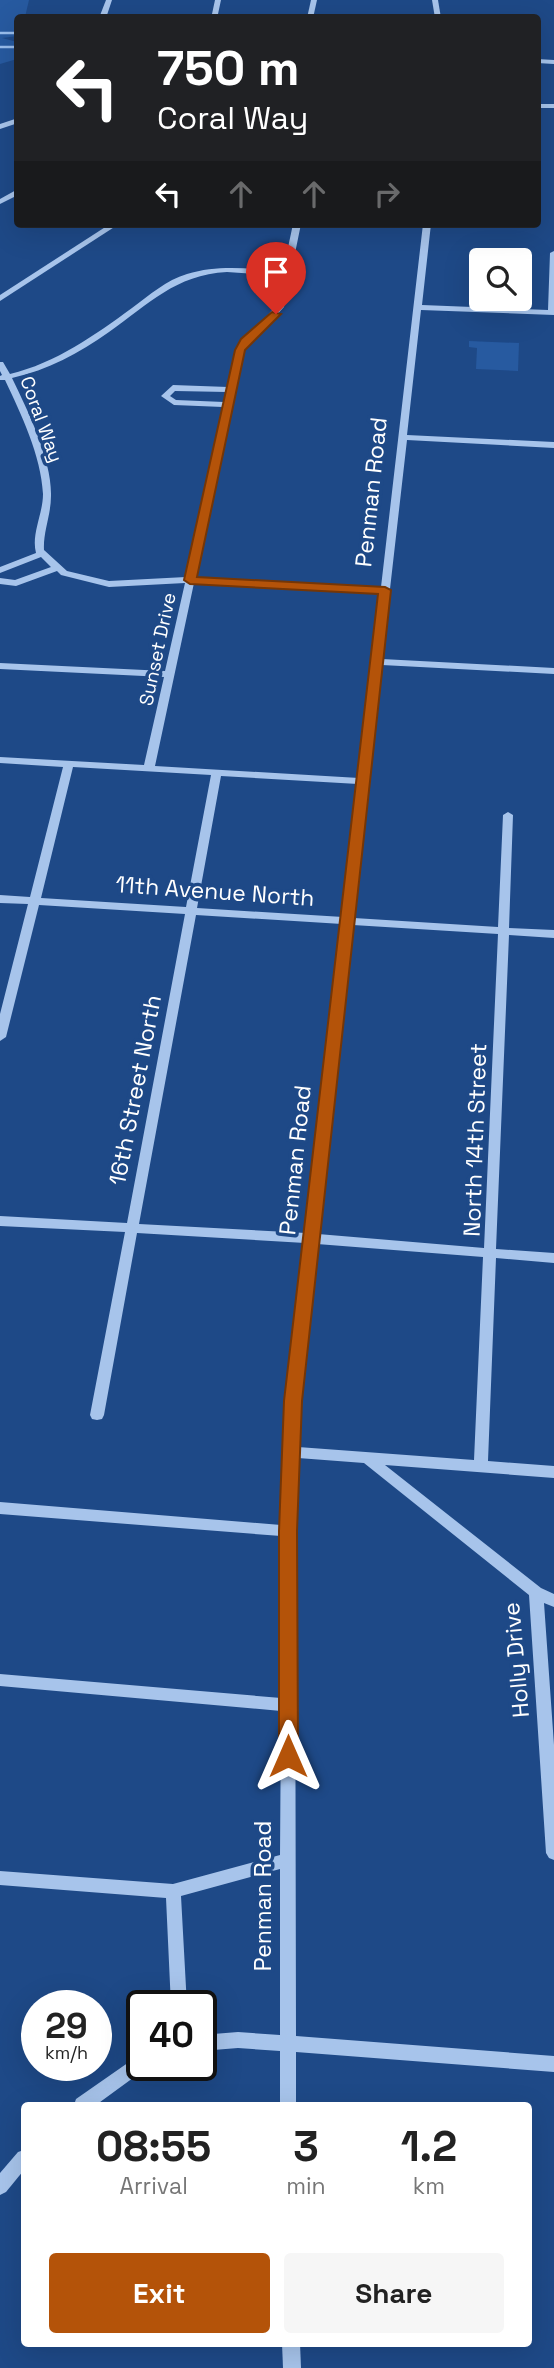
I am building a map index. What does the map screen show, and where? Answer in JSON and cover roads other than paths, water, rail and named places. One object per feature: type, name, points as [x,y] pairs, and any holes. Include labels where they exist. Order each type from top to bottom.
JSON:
[{"type":"street","points":[[0,299],[110,228]]},
{"type":"street","name":"Sunset Drive","points":[[149,768],[240,350],[245,341],[276,314],[288,274],[296,228]]},
{"type":"street","name":"Penman Road","points":[[289,2102],[290,1452],[346,920],[427,228]]},
{"type":"street","points":[[417,307],[553,313],[554,253]]},
{"type":"street","points":[[4,378],[42,368],[74,353],[170,284],[188,276],[217,271],[288,274]]},
{"type":"street","name":"Coral Way","points":[[0,364],[42,465],[47,491],[46,510],[38,538],[41,554]]},
{"type":"street","points":[[228,405],[174,402],[164,396],[173,388],[231,390]]},
{"type":"street","points":[[402,437],[554,445]]},
{"type":"street","points":[[0,570],[41,554],[57,568],[84,580],[109,584],[190,580],[385,590]]},
{"type":"street","points":[[0,581],[16,583],[57,568]]},
{"type":"street","points":[[376,662],[554,671]]},
{"type":"street","points":[[0,666],[169,674]]},
{"type":"street","points":[[0,760],[362,781]]},
{"type":"street","points":[[0,1037],[69,764]]},
{"type":"street","name":"16th Street North","points":[[97,1415],[216,772]]},
{"type":"street","name":"North 14th Street","points":[[481,1466],[492,1254],[504,930],[502,908],[508,815]]},
{"type":"street","name":"11th Avenue North","points":[[0,899],[554,934]]},
{"type":"street","points":[[0,1221],[311,1239],[554,1258]]},
{"type":"street","points":[[290,1452],[554,1472]]},
{"type":"street","name":"Holly Drive","points":[[367,1458],[536,1592],[554,1853]]},
{"type":"street","points":[[0,1508],[288,1531]]},
{"type":"street","points":[[536,1592],[554,1601]]},
{"type":"street","points":[[0,1680],[289,1705]]},
{"type":"street","points":[[0,1878],[173,1891],[288,1860]]},
{"type":"street","points":[[173,1891],[178,1990]]},
{"type":"street","points":[[217,2042],[238,2040],[554,2064]]},
{"type":"street","points":[[86,2102],[126,2073]]},
{"type":"street","points":[[0,2186],[21,2162]]},
{"type":"street","points":[[292,2347],[292,2368]]},
{"type":"waterway","points":[[0,33],[14,33]]},
{"type":"waterway","points":[[0,47],[14,47]]}]
